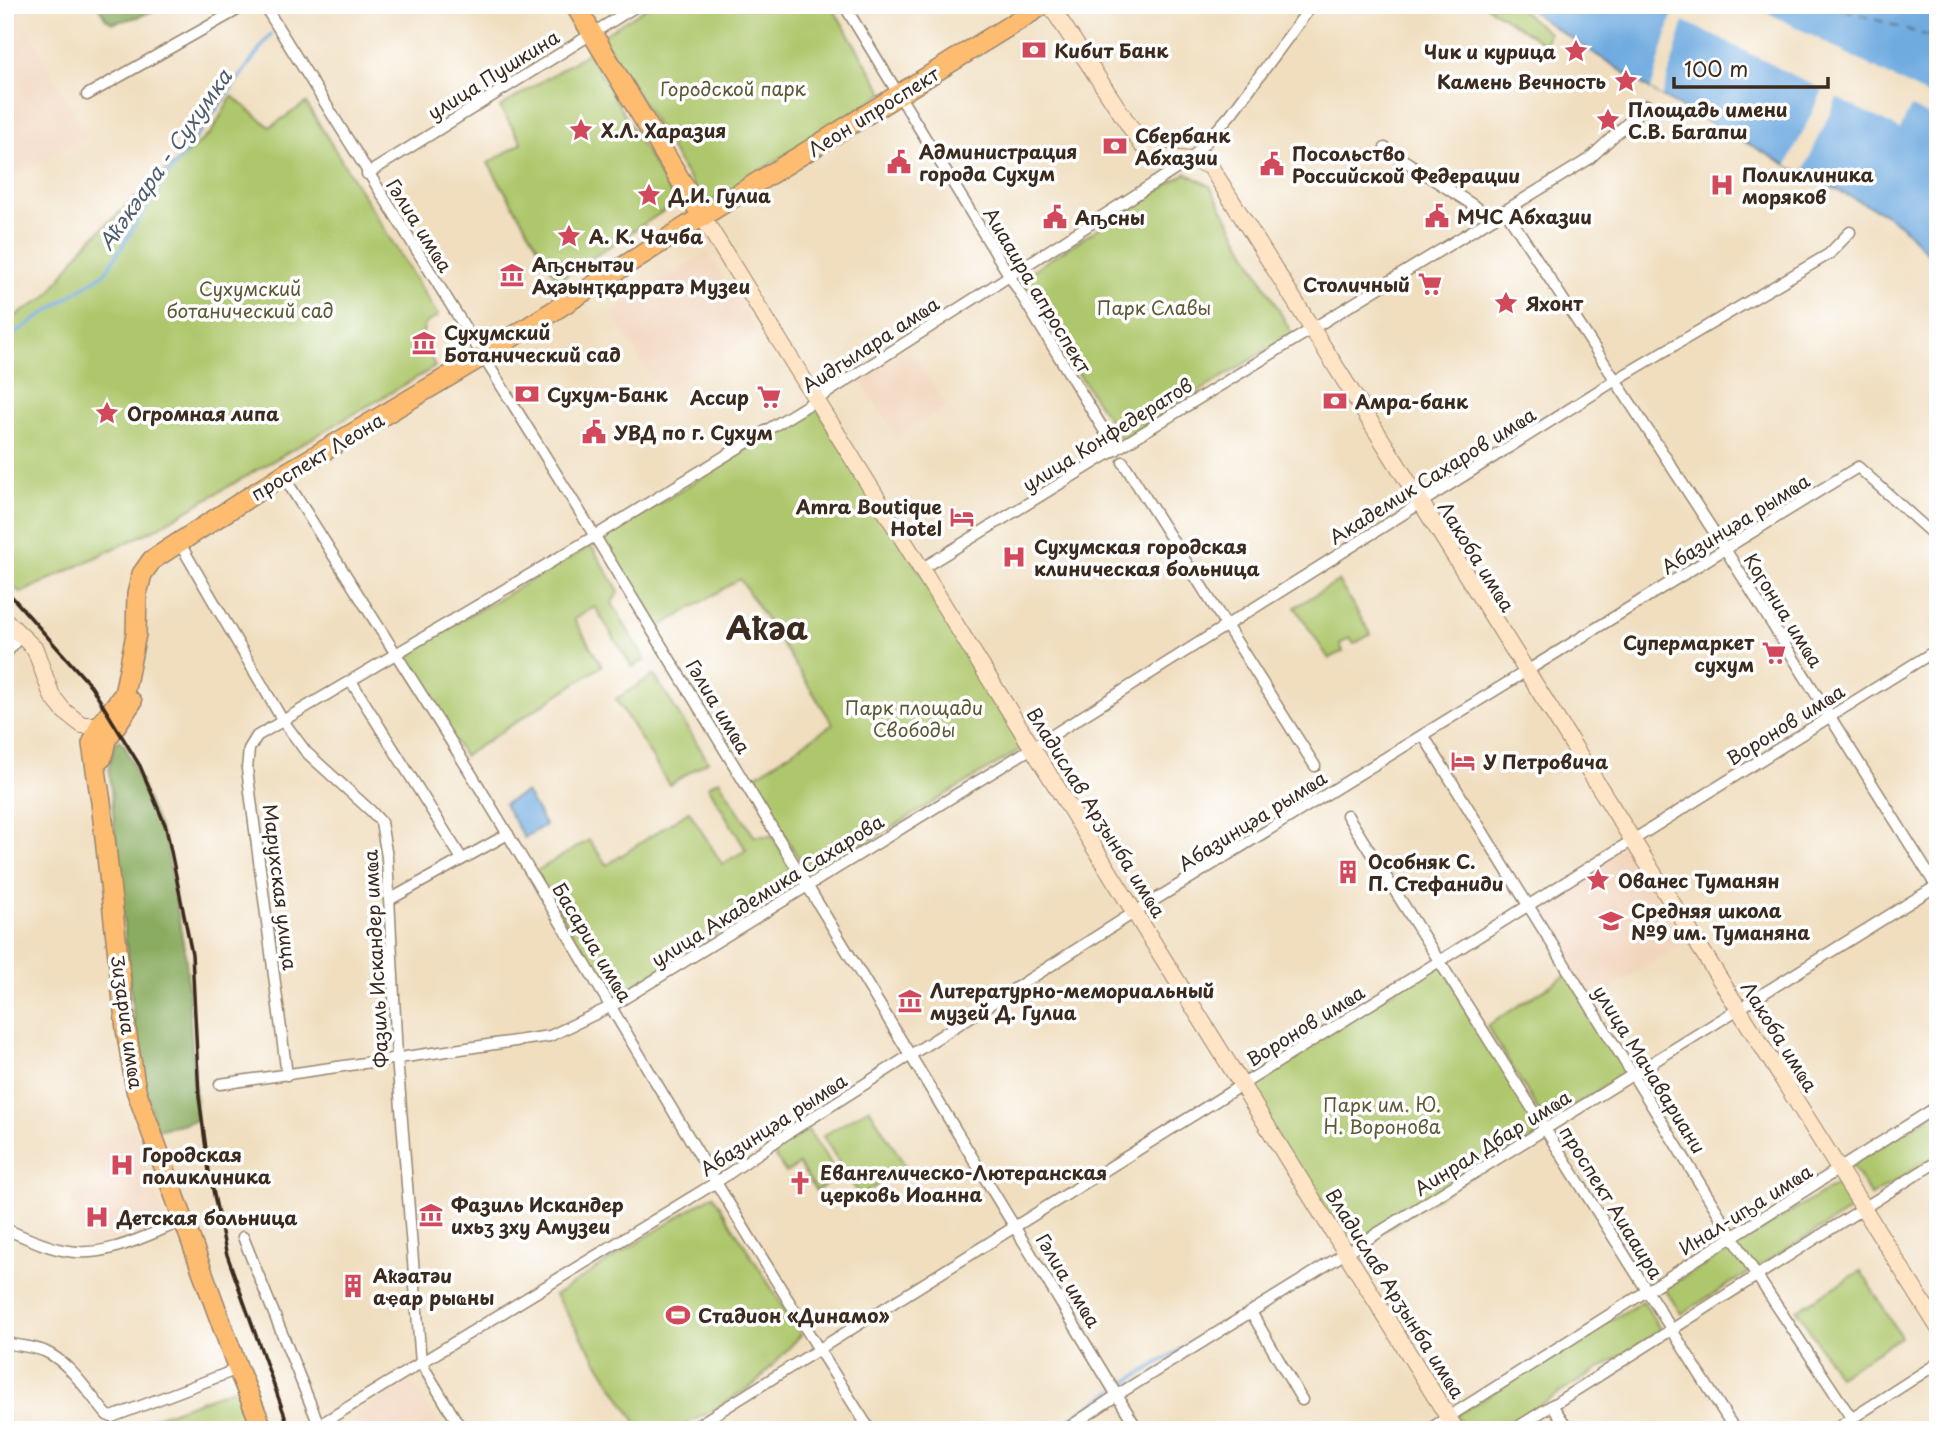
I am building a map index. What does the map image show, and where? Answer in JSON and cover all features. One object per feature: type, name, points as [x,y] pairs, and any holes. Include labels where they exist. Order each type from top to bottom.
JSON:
[{"type":"highway","points":[[575,5],[702,216]]},
{"type":"highway","name":"Леон ипроспект","points":[[702,216],[1043,5]]},
{"type":"highway","name":"проспект Леона","points":[[101,802],[91,725],[124,694],[133,650],[137,594],[142,574],[152,560],[283,475],[481,357],[702,216]]},
{"type":"highway","points":[[101,802],[102,757],[106,740],[135,694],[137,679],[133,650]]},
{"type":"highway","name":"Ӡиӡариа имҩа","points":[[101,802],[126,1029],[136,1090],[263,1430]]},
{"type":"main road","name":"Лакоба имҩа","points":[[1050,5],[1142,145],[1160,157],[1190,160],[1210,166],[1419,504],[1938,1327]]},
{"type":"main road","name":"Владислав Арӡынба имҩа","points":[[702,216],[1452,1423]]},
{"type":"main road","points":[[5,620],[36,649],[52,696],[64,711],[91,725],[113,725],[121,720]]},
{"type":"street","points":[[87,95],[246,5]]},
{"type":"street","name":"Гәлиа имҩа","points":[[264,5],[595,536],[1138,1430]]},
{"type":"street","name":"улица Пушкина","points":[[367,174],[638,5]]},
{"type":"street","name":"Аиааира апроспект","points":[[844,5],[1116,450]]},
{"type":"street","name":"Аидгылара амҩа","points":[[351,681],[816,400],[1190,160],[1231,114],[1312,5]]},
{"type":"street","name":"улица Конфедератов","points":[[921,569],[1589,159],[1647,106]]},
{"type":"street","points":[[1385,148],[1493,218]]},
{"type":"street","name":"Коӷониа имҩа","points":[[1505,210],[1725,549],[1937,887]]},
{"type":"street","name":"Академик Сахаров имҩа","points":[[1032,748],[1614,381],[1829,254],[1850,232]]},
{"type":"street","points":[[1123,462],[1315,766]]},
{"type":"street","name":"Абазинцәа рымҩа","points":[[315,1427],[715,1183],[788,1133],[1135,912],[1858,467],[1938,539]]},
{"type":"street","name":"Басариа имҩа","points":[[283,475],[508,834],[715,1183],[870,1430]]},
{"type":"street","name":"Фазиль Искандер имҩа","points":[[179,542],[283,721],[306,752],[381,822],[385,837],[397,1058],[421,1363],[462,1430]]},
{"type":"street","points":[[5,655],[21,635]]},
{"type":"street","name":"Воронов имҩа","points":[[690,1430],[1938,649]]},
{"type":"street","points":[[351,681],[462,859]]},
{"type":"street","name":"Марухская улица","points":[[287,1075],[247,769],[249,749],[257,736],[351,681]]},
{"type":"street","name":"улица Мачавариани","points":[[1423,735],[1757,1276],[1852,1419]]},
{"type":"street","name":"улица Академика Сахарова","points":[[220,1084],[550,1037],[612,1006],[1032,748]]},
{"type":"street","name":"проспект Аиааира","points":[[1347,815],[1735,1430]]},
{"type":"street","points":[[389,900],[508,834]]},
{"type":"street","name":"Аинрал Дбар имҩа","points":[[1065,1430],[1117,1395],[1937,887]]},
{"type":"street","name":"Инал-иҧа имҩа","points":[[1428,1430],[1452,1423],[1648,1291],[1938,1106]]},
{"type":"street","points":[[1513,1430],[1938,1161]]},
{"type":"street","points":[[5,1229],[68,1251],[84,1252],[123,1244],[185,1220]]},
{"type":"street","points":[[243,1237],[315,1427]]},
{"type":"street","points":[[1251,1312],[1302,1400]]},
{"type":"street","points":[[5,1343],[30,1346],[47,1352],[66,1366],[107,1415],[112,1417],[238,1369]]},
{"type":"street","points":[[1834,1430],[1938,1363]]},
{"type":"street","points":[[1552,1405],[1569,1430]]},
{"type":"street","points":[[5,1412],[8,1430]]},
{"type":"shaded area","points":[[18,10],[87,136],[5,181],[5,16]]},
{"type":"shaded area","points":[[707,252],[757,332],[660,392],[611,311]]},
{"type":"shaded area","points":[[910,349],[946,406],[897,437],[861,380]]},
{"type":"shaded area","name":"Средняя школа №9 им. Туманяна","points":[[1633,840],[1692,937],[1589,1003],[1529,906]]},
{"type":"shaded area","name":"Городская поликлиника","points":[[135,1128],[166,1222],[88,1247],[71,1197],[105,1186],[90,1143]]},
{"type":"shaded area","points":[[413,1381],[442,1430],[362,1430],[354,1416]]},
{"type":"green space","points":[[98,5],[167,5],[138,17],[113,23],[106,19]]},
{"type":"green space","name":"Городской парк","points":[[650,5],[831,5],[884,93],[705,205],[602,36]]},
{"type":"green space","points":[[1485,5],[1515,5],[1549,33],[1545,44]]},
{"type":"green space","points":[[588,53],[676,203],[558,280],[488,163],[522,143],[500,107]]},
{"type":"green space","name":"Сухумский ботанический сад","points":[[232,96],[270,127],[306,103],[438,316],[425,324],[422,336],[435,367],[153,530],[21,593],[5,579],[5,322],[47,297],[84,246],[151,183],[211,133]]},
{"type":"green space","name":"Парк Славы","points":[[1186,173],[1210,186],[1292,334],[1122,440],[1017,280]]},
{"type":"green space","name":"Парк площади Свободы","points":[[816,406],[1028,745],[810,877],[751,779],[833,724],[740,579],[658,628],[604,538]]},
{"type":"green space","points":[[591,546],[619,591],[612,603],[645,660],[632,667],[595,607],[574,619],[602,666],[464,756],[400,655]]},
{"type":"green space","points":[[1338,581],[1371,634],[1354,644],[1350,638],[1340,644],[1343,651],[1329,659],[1295,607]]},
{"type":"green space","points":[[654,675],[708,761],[669,785],[616,699]]},
{"type":"green space","points":[[119,740],[125,746],[166,845],[186,960],[197,1120],[157,1130],[138,1061],[117,858],[109,767],[115,743]]},
{"type":"green space","points":[[719,780],[754,836],[772,836],[800,882],[613,999],[535,872],[589,840],[607,865],[689,811],[722,864],[746,850],[708,786]]},
{"type":"green space","name":"Парк им. Ю. Н. Воронова","points":[[1440,962],[1546,1130],[1347,1253],[1242,1085]]},
{"type":"green space","points":[[1568,974],[1628,1072],[1546,1123],[1487,1026]]},
{"type":"green space","points":[[869,1108],[906,1167],[860,1196],[823,1136]]},
{"type":"green space","points":[[1938,1112],[1938,1154],[1871,1196],[1851,1164]]},
{"type":"green space","points":[[808,1130],[839,1176],[816,1191],[799,1164],[786,1173],[773,1153]]},
{"type":"green space","points":[[1844,1180],[1859,1205],[1681,1314],[1665,1289]]},
{"type":"green space","name":"Cтадион «Динамо»","points":[[713,1195],[801,1335],[755,1384],[710,1412],[680,1427],[641,1430],[555,1295]]},
{"type":"green space","points":[[1861,1271],[1901,1337],[1838,1376],[1797,1310]]},
{"type":"green space","points":[[1643,1301],[1661,1331],[1499,1430],[1465,1430],[1456,1415]]},
{"type":"green space","points":[[238,1387],[254,1430],[151,1430],[151,1419]]},
{"type":"water","points":[[1525,5],[1938,5],[1938,264],[1902,226],[1887,215],[1787,165],[1662,97],[1543,20]]},
{"type":"water","points":[[526,792],[545,825],[524,838],[504,804]]},
{"type":"pier","points":[[1675,5],[1753,5],[1938,101],[1938,120],[1911,107],[1900,129],[1837,98],[1803,172],[1787,165],[1823,90],[1684,21],[1662,97],[1651,90]]},
{"type":"waterway","name":"Аҟәкәара - Сухумка","points":[[5,340],[106,272],[158,189],[271,34]]},
{"type":"waterway","points":[[1117,1388],[1193,1342]]},
{"type":"waterway","points":[[1053,1430],[1113,1391]]},
{"type":"ferry route","points":[[1829,5],[1938,39]]},
{"type":"ferry route","points":[[1890,5],[1938,14]]},
{"type":"railway","points":[[5,589],[91,686],[140,766],[166,827],[192,954],[199,1097],[209,1171],[226,1252],[290,1430]]},
{"type":"place","name":"Кибит Банк","points":[[1034,50]]},
{"type":"place","name":"Чик и курица","points":[[1576,51]]},
{"type":"place","name":"Камень Вечность","points":[[1626,81]]},
{"type":"place","name":"Площадь имени С.В. Багапш","points":[[1608,120]]},
{"type":"place","name":"Х.Л. Харазия","points":[[581,130]]},
{"type":"place","name":"Сбербанк Абхазии","points":[[1115,146]]},
{"type":"place","name":"Администрация города Сухум","points":[[899,162]]},
{"type":"place","name":"Посольство Российской Федерации","points":[[1272,164]]},
{"type":"place","name":"Поликлиника моряков","points":[[1722,185]]},
{"type":"place","name":"Д.И. Гулиа","points":[[649,195]]},
{"type":"place","name":"МЧС Абхазии","points":[[1437,216]]},
{"type":"place","name":"Аҧсны","points":[[1055,217]]},
{"type":"place","name":"А. К. Чачба","points":[[569,236]]},
{"type":"place","name":"Аҧснытәи Аҳәынҭқарратә Музеи","points":[[512,275]]},
{"type":"place","name":"Столичный","points":[[1430,284]]},
{"type":"place","name":"Яхонт","points":[[1506,303]]},
{"type":"place","name":"Сухумский Ботанический сад","points":[[424,343]]},
{"type":"place","name":"Сухум-Банк","points":[[527,394]]},
{"type":"place","name":"Ассир","points":[[769,397]]},
{"type":"place","name":"Амра-банк","points":[[1335,401]]},
{"type":"place","name":"Огромная липа","points":[[107,413]]},
{"type":"place","name":"УВД по г. Сухум","points":[[594,432]]},
{"type":"place","name":"Amra Boutique Hotel","points":[[962,517]]},
{"type":"place","name":"Сухумская городская клиническая больница","points":[[1014,557]]},
{"type":"place","name":"Супермаркет сухум","points":[[1774,653]]},
{"type":"place","name":"У Петровича","points":[[1463,761]]},
{"type":"place","name":"Особняк С. П. Стефаниди","points":[[1348,872]]},
{"type":"place","name":"Ованес Туманян","points":[[1598,880]]},
{"type":"place","name":"Средняя школа №9 им. Туманяна","points":[[1611,921]]},
{"type":"place","name":"Литературно-мемориальный музей Д. Гулиа","points":[[910,1001]]},
{"type":"place","name":"Городская поликлиника","points":[[122,1165]]},
{"type":"place","name":"Евангелическо-Лютеранская церковь Иоанна","points":[[800,1183]]},
{"type":"place","name":"Фазиль Искандер ихьӡ зху Амузеи","points":[[431,1215]]},
{"type":"place","name":"Детская больница","points":[[97,1217]]},
{"type":"place","name":"Аҟәатәи аҿар рыҩны","points":[[353,1286]]},
{"type":"place","name":"Cтадион «Динамо»","points":[[678,1315]]},
{"type":"district","name":"Аҟəа","points":[[767,626]]}]
